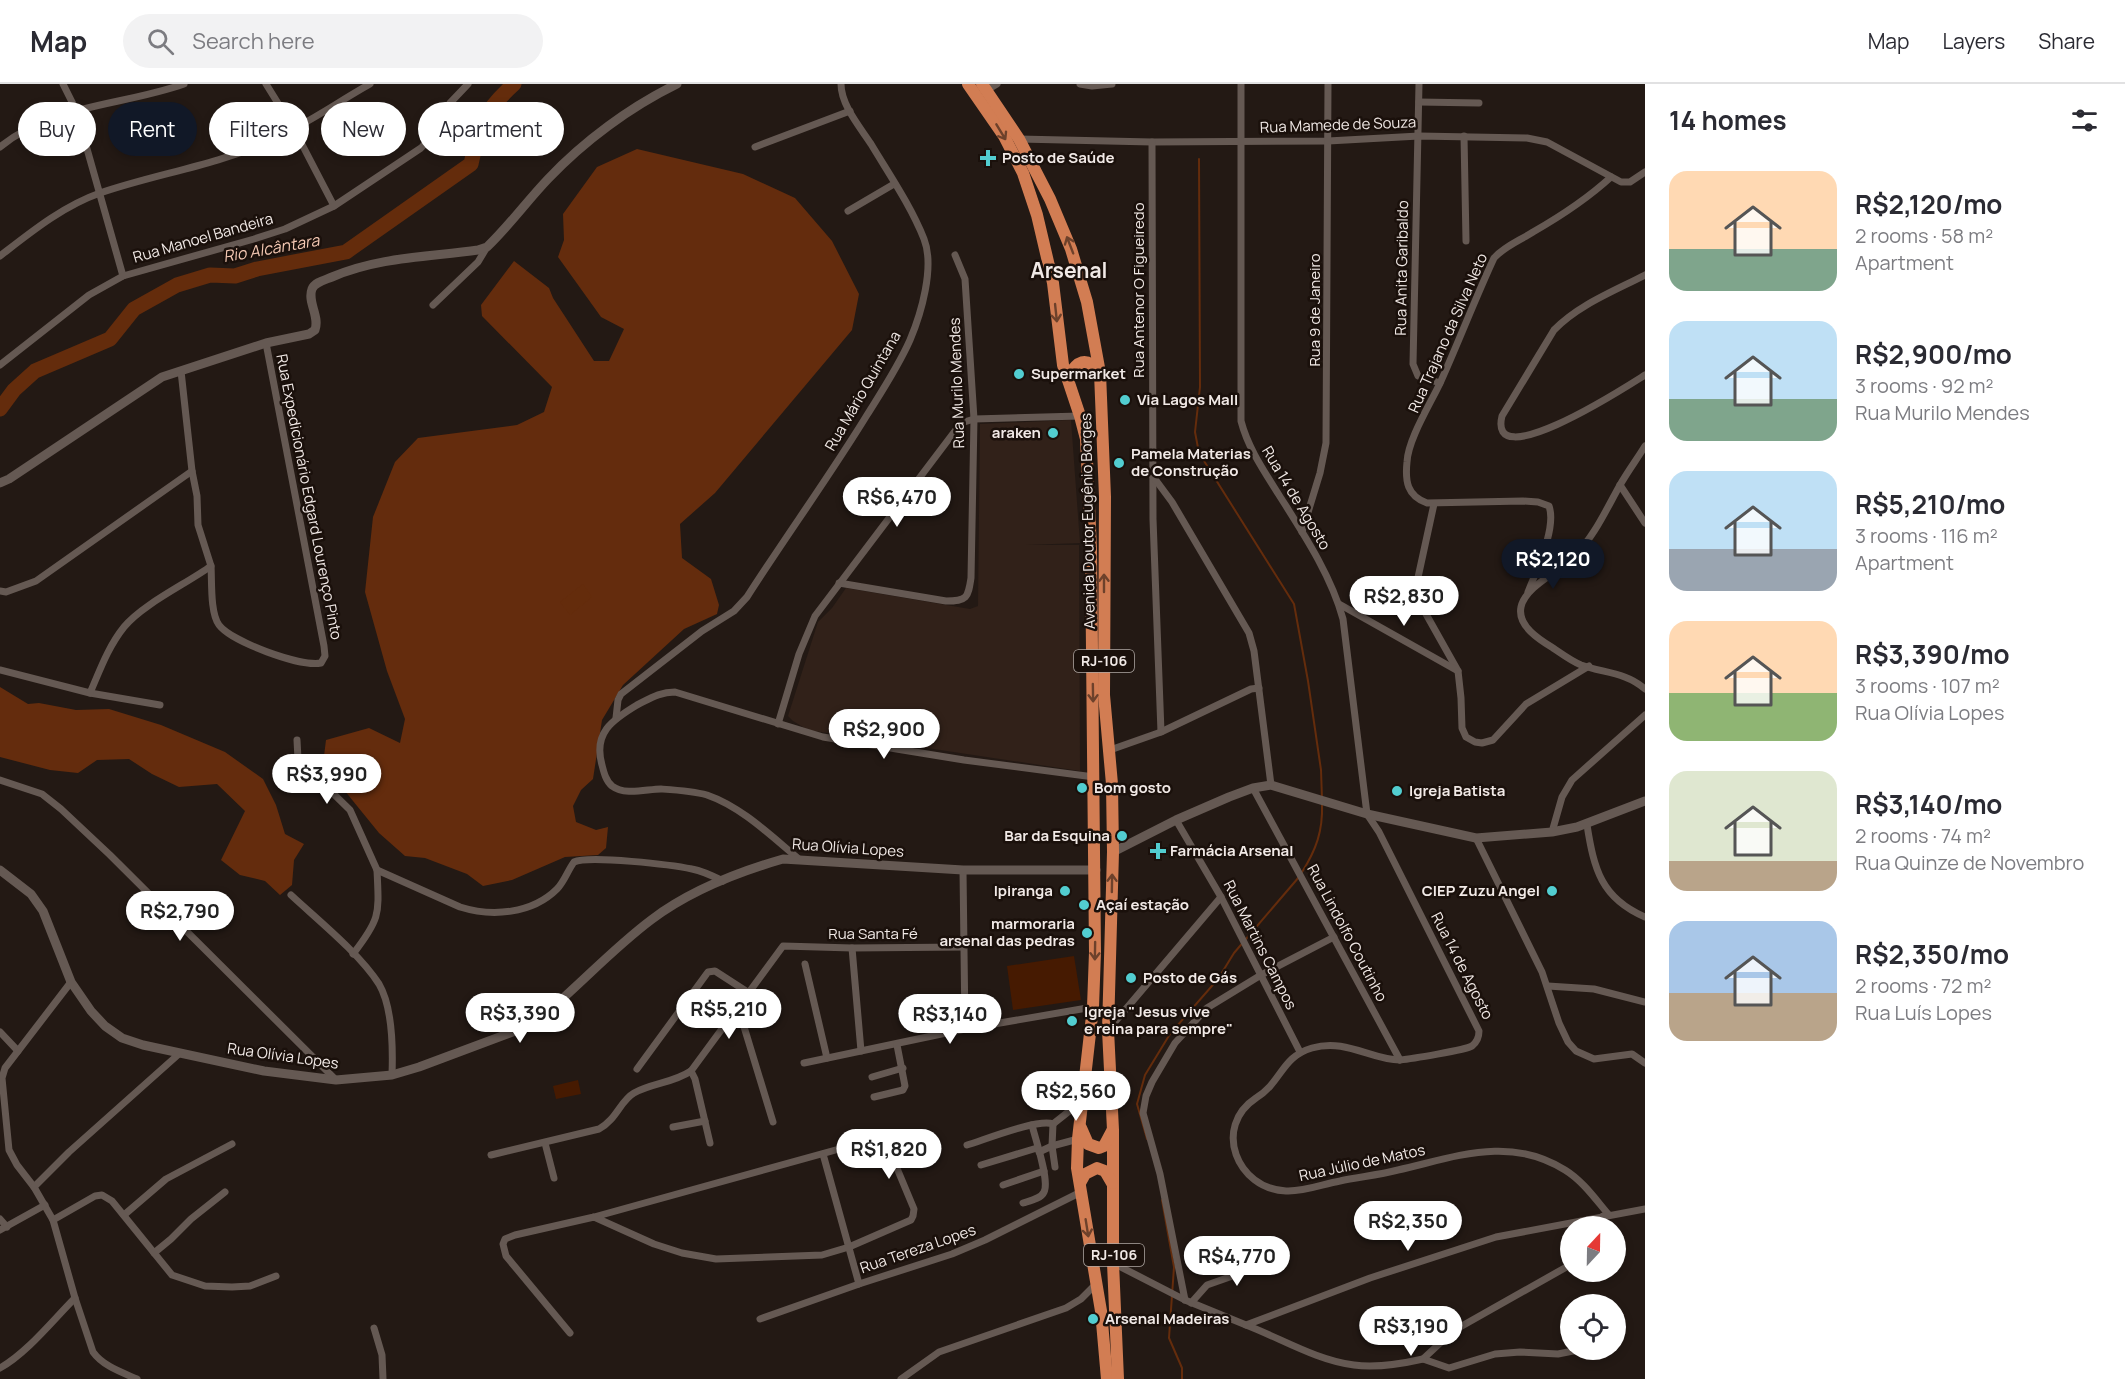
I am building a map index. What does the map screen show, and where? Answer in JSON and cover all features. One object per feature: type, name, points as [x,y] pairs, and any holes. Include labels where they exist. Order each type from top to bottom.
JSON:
[{"type":"highway","name":"Avenida Doutor Eugênio Borges","points":[[968,84],[1004,136],[1023,172],[1038,215],[1052,274],[1060,347],[1086,439],[1089,474],[1096,870],[1093,1007],[1077,1168],[1104,1333],[1107,1379]]},
{"type":"highway","name":"Avenida Doutor Eugênio Borges","points":[[989,86],[1050,199],[1071,249],[1088,302],[1100,373],[1105,497],[1104,695],[1110,750],[1113,852],[1108,1030],[1113,1130],[1113,1263],[1118,1379]]},
{"type":"highway","points":[[1067,378],[1075,366],[1084,362],[1092,364],[1100,373]]},
{"type":"highway","points":[[1079,1133],[1088,1144],[1099,1148],[1104,1146],[1113,1130]]},
{"type":"highway","points":[[1080,1188],[1085,1174],[1097,1168],[1108,1174],[1114,1187]]},
{"type":"street","points":[[63,84],[72,102]]},
{"type":"street","points":[[96,105],[184,84]]},
{"type":"street","points":[[266,84],[277,102]]},
{"type":"street","points":[[309,120],[370,84]]},
{"type":"street","name":"Rua Manoel Bandeira","points":[[0,365],[89,295],[123,276],[285,229],[334,206],[421,148],[450,104],[468,84]]},
{"type":"street","points":[[433,305],[478,262],[487,247],[549,178],[599,133],[625,114],[677,84]]},
{"type":"street","name":"Rua Mário Quintana","points":[[800,860],[726,802],[696,793],[662,789],[627,791],[613,786],[607,779],[599,753],[606,730],[616,718],[621,694],[702,631],[734,610],[747,597],[839,461],[905,350],[924,295],[928,266],[927,250],[920,230],[850,111],[841,90],[841,84]]},
{"type":"street","points":[[1080,84],[1092,86],[1112,84]]},
{"type":"street","name":"Rua 14 de Agosto","points":[[1241,84],[1241,421],[1253,453],[1302,532],[1339,604],[1343,619],[1367,814],[1379,832],[1478,1025],[1479,1038],[1470,1047],[1400,1060]]},
{"type":"street","name":"Rua 9 de Janeiro","points":[[1302,532],[1320,473],[1326,443],[1328,84]]},
{"type":"street","name":"Rua Anita Garibaldo","points":[[1419,84],[1413,364],[1418,376],[1440,383]]},
{"type":"street","points":[[1419,102],[1479,103]]},
{"type":"street","points":[[755,147],[850,111]]},
{"type":"street","points":[[0,147],[18,134]]},
{"type":"street","name":"Rua Mamede de Souza","points":[[1019,139],[1152,142],[1328,141],[1419,136],[1527,138],[1546,142],[1574,155],[1611,177]]},
{"type":"street","points":[[1464,136],[1466,241]]},
{"type":"street","name":"Rua Antenor O Figueiredo","points":[[1152,142],[1152,475],[1161,732]]},
{"type":"street","points":[[89,156],[123,276]]},
{"type":"street","points":[[0,256],[32,231],[69,207],[100,193],[228,156]]},
{"type":"street","points":[[308,156],[334,206]]},
{"type":"street","points":[[1611,177],[1621,182],[1630,182],[1645,172]]},
{"type":"street","name":"Rua Trajano da Silva Neto","points":[[1434,504],[1420,501],[1411,493],[1408,487],[1407,460],[1413,441],[1494,258],[1508,245],[1568,211],[1611,177]]},
{"type":"street","points":[[848,212],[894,184]]},
{"type":"street","points":[[0,483],[9,480],[162,377],[266,343],[309,334],[315,330],[317,321],[311,296],[312,290],[320,282],[372,262],[478,250],[487,247]]},
{"type":"street","name":"Rua Murilo Mendes","points":[[839,583],[946,601],[963,600],[967,597],[971,578],[974,419],[964,279],[955,255]]},
{"type":"street","points":[[1645,275],[1565,319],[1554,330],[1502,416],[1502,430],[1506,434],[1522,437],[1553,428],[1645,376]]},
{"type":"street","name":"Rua Expedicionário Edgard Lourenço Pinto","points":[[211,566],[215,612],[218,624],[226,632],[259,649],[311,664],[321,663],[325,656],[324,646],[266,343]]},
{"type":"street","points":[[90,693],[106,654],[124,627],[137,614],[211,566],[198,525],[197,496],[181,371]]},
{"type":"street","points":[[778,724],[808,628],[839,583],[961,423],[974,419],[1080,416]]},
{"type":"street","points":[[1528,592],[1562,567],[1583,546],[1600,522],[1645,446]]},
{"type":"street","points":[[0,591],[6,592],[36,581],[192,471]]},
{"type":"street","points":[[1152,475],[1172,502],[1249,633],[1254,651],[1271,785]]},
{"type":"street","points":[[1620,485],[1645,523]]},
{"type":"street","points":[[1589,666],[1526,705],[1493,740],[1482,744],[1470,740],[1463,732],[1458,671],[1421,603],[1417,582],[1434,504],[1523,501],[1538,502],[1549,506],[1552,515],[1548,533],[1528,592],[1521,605],[1521,618],[1526,626],[1551,647],[1581,665],[1589,666],[1616,673],[1639,683],[1645,689]]},
{"type":"street","points":[[1339,604],[1458,671]]},
{"type":"street","points":[[0,670],[90,693],[160,705]]},
{"type":"street","points":[[1110,750],[1161,732],[1251,689],[1259,688]]},
{"type":"street","points":[[616,718],[662,692],[686,694],[778,724],[835,739],[964,760],[1094,777]]},
{"type":"street","points":[[1552,832],[1562,797],[1572,780],[1645,715]]},
{"type":"street","points":[[297,740],[298,759],[350,810],[377,870],[378,905],[375,924],[353,954]]},
{"type":"street","points":[[0,780],[32,789],[61,809],[336,1080]]},
{"type":"street","points":[[1113,852],[1176,820],[1253,788],[1271,785],[1367,814],[1476,838],[1552,832],[1587,825],[1645,801]]},
{"type":"street","name":"Rua Lindolfo Coutinho","points":[[1253,788],[1400,1060]]},
{"type":"street","name":"Rua Martins Campos","points":[[1176,820],[1221,897],[1300,1052]]},
{"type":"street","points":[[1587,825],[1593,859],[1604,885],[1621,903],[1645,917]]},
{"type":"street","points":[[1476,838],[1548,986],[1559,1023],[1568,1042],[1576,1051],[1594,1059],[1632,1054],[1645,1063]]},
{"type":"street","points":[[377,870],[471,910],[510,912],[538,904],[557,889],[574,862],[584,859],[692,869],[723,881]]},
{"type":"street","name":"Rua Olívia Lopes","points":[[0,870],[31,894],[43,912],[71,982],[91,1011],[105,1026],[122,1038],[143,1045],[264,1071],[336,1080],[392,1075],[420,1067],[518,1030],[538,1020],[653,918],[682,900],[723,881],[783,859],[963,870],[1096,870]]},
{"type":"street","points":[[963,870],[965,1029]]},
{"type":"street","points":[[291,895],[353,954],[379,985],[390,1020],[392,1075]]},
{"type":"street","points":[[1108,1030],[1221,897]]},
{"type":"street","points":[[1188,1301],[1160,1174],[1145,1124],[1143,1113],[1146,1096],[1163,1060],[1207,1008],[1261,975],[1334,937]]},
{"type":"street","name":"Rua Santa Fé","points":[[749,993],[783,946],[964,947]]},
{"type":"street","points":[[852,948],[861,1051]]},
{"type":"street","points":[[805,964],[827,1058]]},
{"type":"street","points":[[491,1155],[599,1129],[609,1124],[631,1094],[677,1079],[691,1071],[749,993],[716,971],[708,972],[637,1069]]},
{"type":"street","points":[[71,982],[5,1068],[2,1078],[3,1117],[9,1150],[53,1220],[93,1352],[98,1359],[136,1379]]},
{"type":"street","points":[[1548,986],[1594,989],[1645,1002]]},
{"type":"street","points":[[738,1007],[773,1122]]},
{"type":"street","points":[[804,1063],[965,1029],[1093,1007]]},
{"type":"street","points":[[0,1032],[18,1051]]},
{"type":"street","points":[[874,1097],[903,1089],[906,1082],[897,1044]]},
{"type":"street","points":[[1300,1052],[1315,1047],[1340,1046],[1400,1060]]},
{"type":"street","name":"Rua Júlio de Matos","points":[[1300,1052],[1290,1059],[1267,1092],[1244,1107],[1238,1116],[1234,1134],[1235,1154],[1248,1175],[1257,1182],[1269,1188],[1297,1190],[1370,1177],[1469,1152],[1504,1151],[1521,1153],[1565,1170],[1586,1189],[1606,1216]]},
{"type":"street","points":[[34,1187],[69,1152],[180,1053]]},
{"type":"street","points":[[872,1077],[903,1068]]},
{"type":"street","points":[[691,1071],[695,1079],[710,1143]]},
{"type":"street","points":[[1055,1167],[1052,1146],[1053,1124],[1083,1100]]},
{"type":"street","points":[[673,1127],[705,1121]]},
{"type":"street","points":[[967,1145],[1032,1125],[1048,1122],[1053,1124]]},
{"type":"street","points":[[1023,1203],[1043,1194],[1046,1188],[1032,1125]]},
{"type":"street","points":[[981,1165],[1052,1146],[1079,1133]]},
{"type":"street","points":[[570,1333],[506,1256],[503,1244],[505,1239],[594,1217],[875,1138],[886,1142],[914,1209],[911,1220],[849,1247],[822,1255],[716,1259],[700,1258],[654,1244],[594,1217]]},
{"type":"street","points":[[545,1143],[554,1178]]},
{"type":"street","points":[[124,1215],[166,1179],[232,1144]]},
{"type":"street","points":[[823,1154],[859,1284]]},
{"type":"street","points":[[1003,1185],[1044,1171]]},
{"type":"street","name":"Rua Tereza Lopes","points":[[760,1319],[963,1249],[1080,1188]]},
{"type":"street","points":[[154,1253],[225,1192]]},
{"type":"street","points":[[53,1220],[95,1196],[102,1195],[112,1201],[172,1275],[205,1286],[232,1287],[250,1286],[276,1276]]},
{"type":"street","points":[[0,1219],[3,1229],[45,1205]]},
{"type":"street","points":[[1606,1216],[1645,1209]]},
{"type":"street","points":[[1246,1325],[1370,1278],[1496,1237],[1560,1225]]},
{"type":"street","points":[[1188,1301],[1207,1285],[1275,1261]]},
{"type":"street","points":[[1113,1263],[1176,1296],[1322,1356],[1354,1365],[1400,1364],[1423,1359],[1453,1331],[1560,1271]]},
{"type":"street","points":[[901,1379],[939,1352],[1066,1308],[1081,1299],[1096,1284]]},
{"type":"street","points":[[0,1368],[37,1337],[75,1298]]},
{"type":"street","points":[[374,1328],[382,1355],[383,1379]]},
{"type":"street","points":[[1423,1359],[1449,1368],[1495,1354],[1520,1352],[1560,1354]]},
{"type":"shaded area","points":[[637,149],[743,174],[795,198],[832,241],[859,294],[852,330],[715,493],[680,524],[682,558],[711,579],[719,605],[717,614],[684,629],[623,685],[602,720],[593,779],[581,790],[573,806],[576,822],[596,830],[608,827],[606,848],[598,855],[565,857],[512,880],[483,886],[467,874],[425,858],[405,856],[379,833],[323,764],[326,740],[369,728],[400,743],[405,719],[387,671],[365,592],[373,517],[395,462],[418,438],[517,425],[544,412],[552,387],[482,316],[481,305],[514,261],[549,288],[553,298],[594,361],[609,361],[624,329],[601,317],[558,257],[564,240],[563,214],[597,167]]},
{"type":"shaded area","points":[[1071,420],[1080,543],[1026,545],[1079,545],[1080,771],[808,730],[793,721],[788,716],[818,622],[832,608],[846,588],[970,609],[978,606],[980,424]]},
{"type":"shaded area","points":[[583,584],[592,597],[570,615],[560,602]]},
{"type":"shaded area","points":[[0,687],[28,704],[39,703],[76,710],[109,709],[161,725],[225,752],[263,779],[276,805],[285,834],[304,844],[294,860],[292,885],[280,895],[265,881],[240,875],[221,860],[245,811],[217,784],[179,787],[152,774],[129,759],[97,760],[78,773],[50,770],[0,757]]},
{"type":"shaded area","points":[[1074,956],[1081,1000],[1013,1010],[1007,966]]},
{"type":"shaded area","points":[[578,1080],[581,1094],[556,1099],[553,1086]]},
{"type":"waterway","name":"Rio Alcântara","points":[[0,409],[14,390],[35,371],[110,339],[134,309],[177,285],[210,275],[235,276],[257,269],[346,252],[471,164],[484,120],[495,103],[514,84]]},
{"type":"waterway","points":[[1199,159],[1200,387],[1195,432],[1199,453],[1294,604],[1321,770],[1322,799]]},
{"type":"waterway","points":[[1302,872],[1318,840],[1322,804]]},
{"type":"waterway","points":[[1147,1139],[1137,1104],[1145,1075],[1170,1034],[1218,979],[1234,953],[1299,877]]},
{"type":"waterway","points":[[1162,1200],[1174,1267],[1169,1338],[1182,1368],[1182,1379]]},
{"type":"place","name":"Posto de Saúde","points":[[988,158]]},
{"type":"place","name":"Supermarket","points":[[1019,374]]},
{"type":"place","name":"Via Lagos Mall","points":[[1125,400]]},
{"type":"place","name":"araken","points":[[1053,433]]},
{"type":"place","name":"Pamela Materias de Construção","points":[[1119,463]]},
{"type":"place","name":"Bom gosto","points":[[1082,788]]},
{"type":"place","name":"Igreja Batista","points":[[1397,791]]},
{"type":"place","name":"Bar da Esquina","points":[[1122,836]]},
{"type":"place","name":"Farmácia Arsenal","points":[[1158,851]]},
{"type":"place","name":"Ipiranga","points":[[1065,891]]},
{"type":"place","name":"CIEP Zuzu Angel","points":[[1552,891]]},
{"type":"place","name":"Açaí estação","points":[[1084,905]]},
{"type":"place","name":"marmoraria arsenal das pedras","points":[[1087,933]]},
{"type":"place","name":"Posto de Gás","points":[[1131,978]]},
{"type":"place","name":"Igreja \"Jesus vive e reina para sempre\"","points":[[1072,1021]]},
{"type":"place","name":"Arsenal Madeiras","points":[[1093,1319]]},
{"type":"district","name":"Arsenal","points":[[1069,271]]}]
